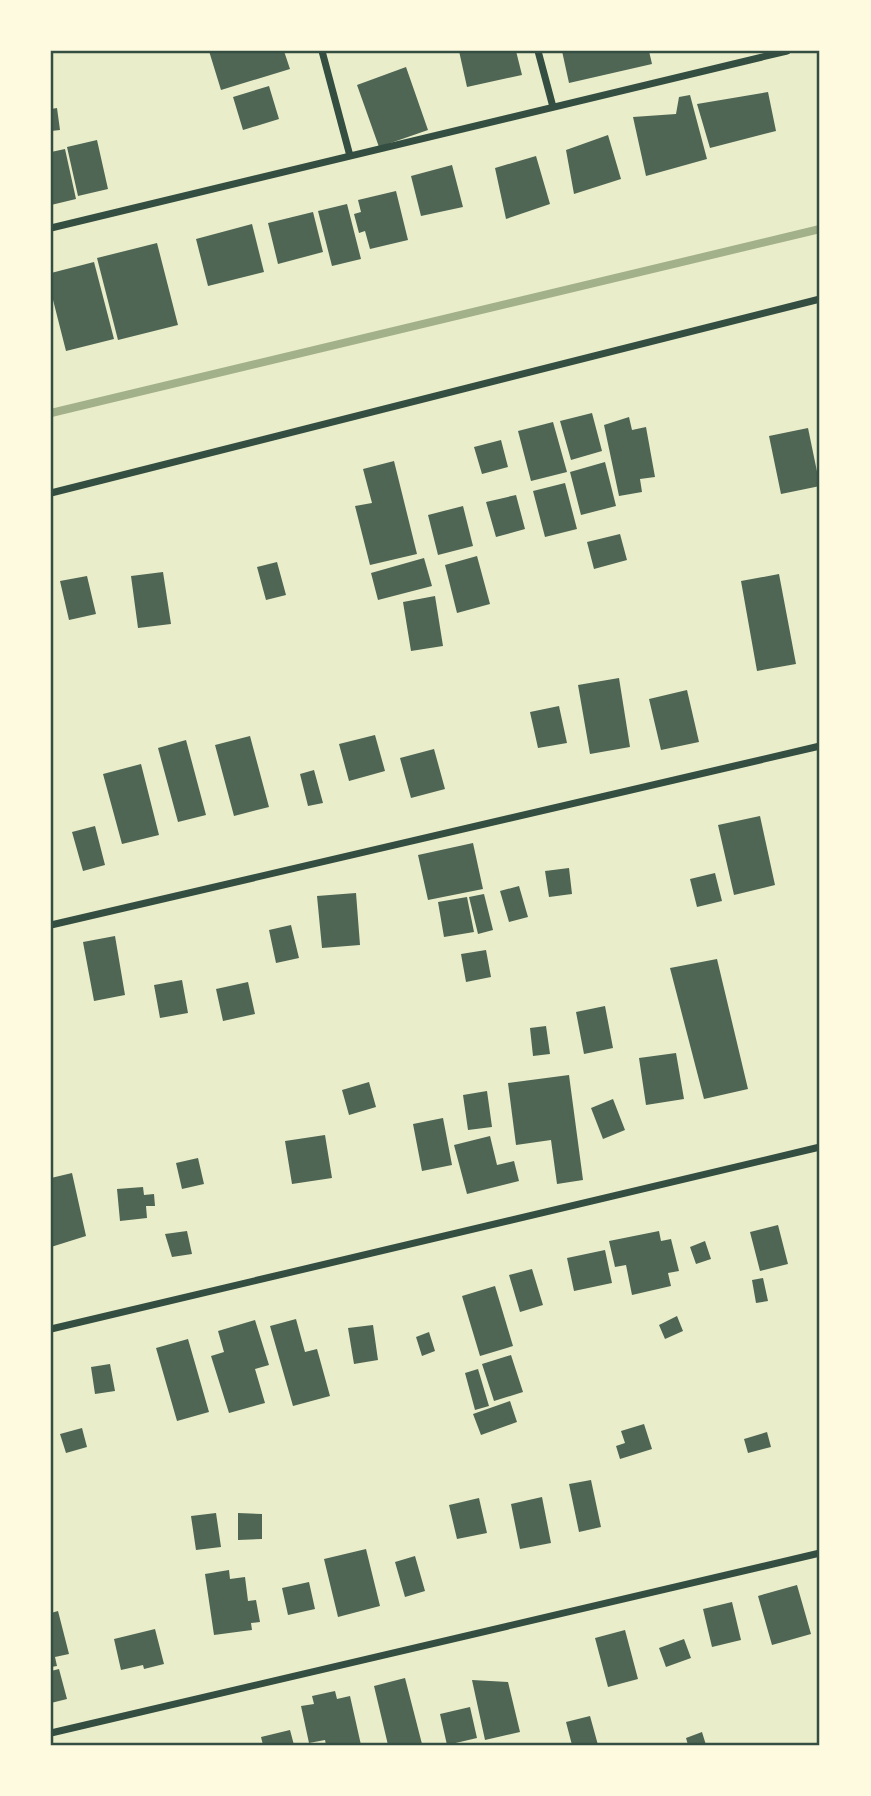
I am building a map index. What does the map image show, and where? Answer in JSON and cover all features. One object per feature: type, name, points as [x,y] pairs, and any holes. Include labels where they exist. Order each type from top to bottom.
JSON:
[{"type":"street","points":[[322,51],[349,156]]},
{"type":"street","points":[[538,51],[553,107]]},
{"type":"street","points":[[51,228],[767,53],[787,51]]},
{"type":"street","points":[[51,493],[820,299]]},
{"type":"street","points":[[51,925],[820,746]]},
{"type":"street","points":[[51,1329],[820,1147]]},
{"type":"street","points":[[51,1732],[820,1553]]},
{"type":"building","points":[[209,51],[284,51],[290,69],[221,90]]},
{"type":"building","points":[[459,51],[516,51],[522,75],[467,87]]},
{"type":"building","points":[[562,51],[649,51],[652,64],[569,83]]},
{"type":"building","points":[[406,67],[428,130],[379,147],[357,85]]},
{"type":"building","points":[[269,86],[279,119],[243,130],[233,97]]},
{"type":"building","points":[[768,92],[776,131],[710,148],[697,104]]},
{"type":"building","points":[[690,95],[707,159],[646,176],[633,117],[676,114],[679,97]]},
{"type":"building","points":[[57,108],[60,130],[51,131],[51,109]]},
{"type":"building","points":[[608,135],[621,179],[574,194],[566,150]]},
{"type":"building","points":[[97,140],[108,189],[78,196],[67,147]]},
{"type":"building","points":[[65,149],[76,199],[51,205],[51,152]]},
{"type":"building","points":[[536,156],[550,204],[506,219],[495,168]]},
{"type":"building","points":[[452,165],[463,207],[421,216],[411,176]]},
{"type":"building","points":[[396,191],[408,240],[370,249],[365,231],[359,233],[354,214],[361,212],[358,200]]},
{"type":"building","points":[[347,204],[361,259],[332,266],[318,211]]},
{"type":"building","points":[[313,212],[323,252],[278,264],[268,223]]},
{"type":"building","points":[[252,224],[264,272],[208,286],[196,239]]},
{"type":"building","points":[[157,243],[178,325],[118,340],[97,258]]},
{"type":"building","points":[[94,262],[114,339],[66,351],[51,292],[51,273]]},
{"type":"building","points":[[592,413],[602,451],[571,460],[560,421]]},
{"type":"building","points":[[629,417],[632,430],[646,427],[655,477],[640,479],[642,492],[619,496],[604,425]]},
{"type":"building","points":[[553,422],[567,472],[531,481],[518,431]]},
{"type":"building","points":[[808,428],[820,486],[781,494],[769,436]]},
{"type":"building","points":[[501,440],[508,467],[482,474],[474,447]]},
{"type":"building","points":[[394,461],[417,554],[370,565],[355,506],[372,503],[363,469]]},
{"type":"building","points":[[605,462],[616,506],[581,515],[570,472]]},
{"type":"building","points":[[565,483],[577,529],[545,537],[533,491]]},
{"type":"building","points":[[516,495],[525,529],[496,537],[486,502]]},
{"type":"building","points":[[463,506],[473,546],[438,555],[428,515]]},
{"type":"building","points":[[620,534],[627,560],[594,569],[587,542]]},
{"type":"building","points":[[477,556],[490,604],[457,613],[445,565]]},
{"type":"building","points":[[424,558],[432,586],[378,600],[371,573]]},
{"type":"building","points":[[277,562],[286,595],[266,600],[257,567]]},
{"type":"building","points":[[163,572],[171,624],[138,628],[131,576]]},
{"type":"building","points":[[779,574],[796,664],[757,671],[741,581]]},
{"type":"building","points":[[87,576],[96,614],[69,620],[60,581]]},
{"type":"building","points":[[435,596],[443,646],[411,651],[403,602]]},
{"type":"building","points":[[619,678],[630,747],[590,754],[578,685]]},
{"type":"building","points":[[687,690],[699,742],[661,750],[649,699]]},
{"type":"building","points":[[559,706],[567,743],[538,748],[530,712]]},
{"type":"building","points":[[375,735],[385,771],[349,781],[339,744]]},
{"type":"building","points":[[250,736],[269,807],[234,816],[215,745]]},
{"type":"building","points":[[186,740],[206,815],[178,822],[158,748]]},
{"type":"building","points":[[434,749],[445,789],[411,798],[400,758]]},
{"type":"building","points":[[141,764],[159,835],[122,844],[103,774]]},
{"type":"building","points":[[314,770],[323,803],[308,806],[300,774]]},
{"type":"building","points":[[760,816],[775,885],[734,895],[718,825]]},
{"type":"building","points":[[95,826],[105,865],[83,871],[72,832]]},
{"type":"building","points":[[473,843],[483,889],[428,900],[418,855]]},
{"type":"building","points":[[569,868],[572,894],[549,897],[545,871]]},
{"type":"building","points":[[715,873],[722,901],[697,907],[690,879]]},
{"type":"building","points":[[519,886],[528,917],[509,922],[500,891]]},
{"type":"building","points":[[356,893],[360,945],[322,948],[317,896]]},
{"type":"building","points":[[484,894],[493,930],[478,934],[469,897]]},
{"type":"building","points":[[467,897],[474,932],[444,937],[438,902]]},
{"type":"building","points":[[291,925],[299,958],[276,963],[269,930]]},
{"type":"building","points":[[115,936],[125,995],[94,1001],[83,942]]},
{"type":"building","points":[[486,950],[491,977],[466,982],[461,954]]},
{"type":"building","points":[[717,959],[748,1089],[704,1099],[670,968]]},
{"type":"building","points":[[182,980],[188,1013],[160,1018],[154,985]]},
{"type":"building","points":[[248,982],[255,1014],[223,1021],[216,989]]},
{"type":"building","points":[[605,1006],[613,1048],[584,1054],[576,1012]]},
{"type":"building","points":[[546,1026],[550,1054],[533,1056],[530,1028]]},
{"type":"building","points":[[676,1053],[684,1099],[646,1105],[639,1058]]},
{"type":"building","points":[[569,1075],[583,1180],[557,1184],[551,1140],[516,1145],[508,1083]]},
{"type":"building","points":[[369,1082],[376,1107],[349,1115],[342,1090]]},
{"type":"building","points":[[487,1091],[492,1127],[468,1130],[463,1095]]},
{"type":"building","points":[[613,1099],[625,1130],[603,1139],[591,1108]]},
{"type":"building","points":[[443,1118],[452,1165],[422,1171],[413,1124]]},
{"type":"building","points":[[325,1135],[332,1178],[292,1184],[285,1141]]},
{"type":"building","points":[[490,1136],[497,1165],[514,1161],[519,1181],[467,1194],[454,1145]]},
{"type":"building","points":[[198,1158],[204,1184],[182,1189],[176,1163]]},
{"type":"building","points":[[72,1173],[86,1236],[51,1247],[51,1178]]},
{"type":"building","points":[[143,1187],[144,1195],[154,1194],[155,1206],[146,1206],[147,1218],[120,1221],[117,1189]]},
{"type":"building","points":[[778,1225],[788,1264],[760,1271],[750,1232]]},
{"type":"building","points":[[187,1231],[192,1254],[172,1257],[165,1234]]},
{"type":"building","points":[[659,1231],[661,1241],[671,1239],[679,1271],[668,1273],[671,1286],[632,1295],[626,1265],[615,1267],[609,1241]]},
{"type":"building","points":[[705,1241],[711,1259],[696,1264],[690,1247]]},
{"type":"building","points":[[605,1250],[612,1283],[574,1291],[567,1258]]},
{"type":"building","points":[[532,1269],[543,1305],[520,1312],[509,1275]]},
{"type":"building","points":[[763,1278],[768,1301],[756,1303],[752,1280]]},
{"type":"building","points":[[495,1286],[513,1346],[480,1356],[462,1296]]},
{"type":"building","points":[[677,1316],[683,1331],[665,1339],[659,1325]]},
{"type":"building","points":[[296,1319],[305,1352],[317,1349],[330,1396],[293,1406],[270,1326]]},
{"type":"building","points":[[255,1320],[269,1365],[255,1369],[265,1403],[229,1413],[211,1356],[224,1352],[218,1331]]},
{"type":"building","points":[[373,1325],[378,1360],[354,1364],[348,1328]]},
{"type":"building","points":[[429,1332],[435,1351],[422,1356],[416,1337]]},
{"type":"building","points":[[188,1339],[209,1412],[177,1421],[156,1348]]},
{"type":"building","points":[[511,1355],[523,1392],[494,1401],[482,1364]]},
{"type":"building","points":[[110,1364],[115,1391],[95,1394],[91,1367]]},
{"type":"building","points":[[478,1369],[489,1406],[475,1410],[465,1373]]},
{"type":"building","points":[[510,1401],[517,1422],[481,1435],[473,1414]]},
{"type":"building","points":[[644,1424],[652,1449],[620,1459],[616,1446],[625,1443],[621,1431]]},
{"type":"building","points":[[82,1428],[87,1447],[66,1453],[60,1434]]},
{"type":"building","points":[[767,1432],[771,1447],[748,1453],[744,1439]]},
{"type":"building","points":[[591,1480],[601,1527],[579,1532],[569,1484]]},
{"type":"building","points":[[542,1497],[551,1543],[520,1549],[511,1504]]},
{"type":"building","points":[[479,1498],[487,1533],[457,1539],[449,1505]]},
{"type":"building","points":[[216,1513],[221,1547],[196,1550],[191,1516]]},
{"type":"building","points":[[238,1513],[262,1514],[262,1539],[238,1540]]},
{"type":"building","points":[[366,1549],[380,1606],[338,1617],[324,1559]]},
{"type":"building","points":[[415,1556],[425,1591],[405,1597],[395,1562]]},
{"type":"building","points":[[229,1570],[230,1579],[245,1577],[248,1601],[256,1600],[260,1622],[251,1623],[252,1630],[214,1635],[205,1574]]},
{"type":"building","points":[[309,1582],[315,1609],[288,1615],[282,1588]]},
{"type":"building","points":[[797,1585],[811,1634],[772,1645],[758,1596]]},
{"type":"building","points":[[732,1602],[741,1640],[712,1647],[703,1609]]},
{"type":"building","points":[[58,1611],[69,1654],[55,1657],[57,1666],[51,1667],[51,1613]]},
{"type":"building","points":[[155,1629],[164,1664],[144,1669],[143,1665],[121,1670],[114,1639]]},
{"type":"building","points":[[625,1630],[638,1679],[608,1687],[595,1638]]},
{"type":"building","points":[[684,1639],[691,1658],[666,1667],[659,1648]]},
{"type":"building","points":[[59,1669],[67,1699],[51,1703],[51,1671]]},
{"type":"building","points":[[405,1678],[422,1744],[388,1745],[374,1686]]},
{"type":"building","points":[[472,1680],[508,1682],[520,1732],[485,1740]]},
{"type":"building","points":[[335,1691],[337,1699],[350,1696],[361,1745],[326,1745],[325,1740],[309,1743],[301,1706],[314,1704],[312,1696]]},
{"type":"building","points":[[470,1707],[477,1738],[447,1745],[440,1714]]},
{"type":"building","points":[[590,1716],[598,1745],[572,1745],[566,1722]]},
{"type":"building","points":[[290,1730],[294,1745],[263,1745],[261,1737]]},
{"type":"building","points":[[702,1732],[706,1745],[688,1745],[686,1738]]},
{"type":"waterway","points":[[51,413],[820,229]]}]
